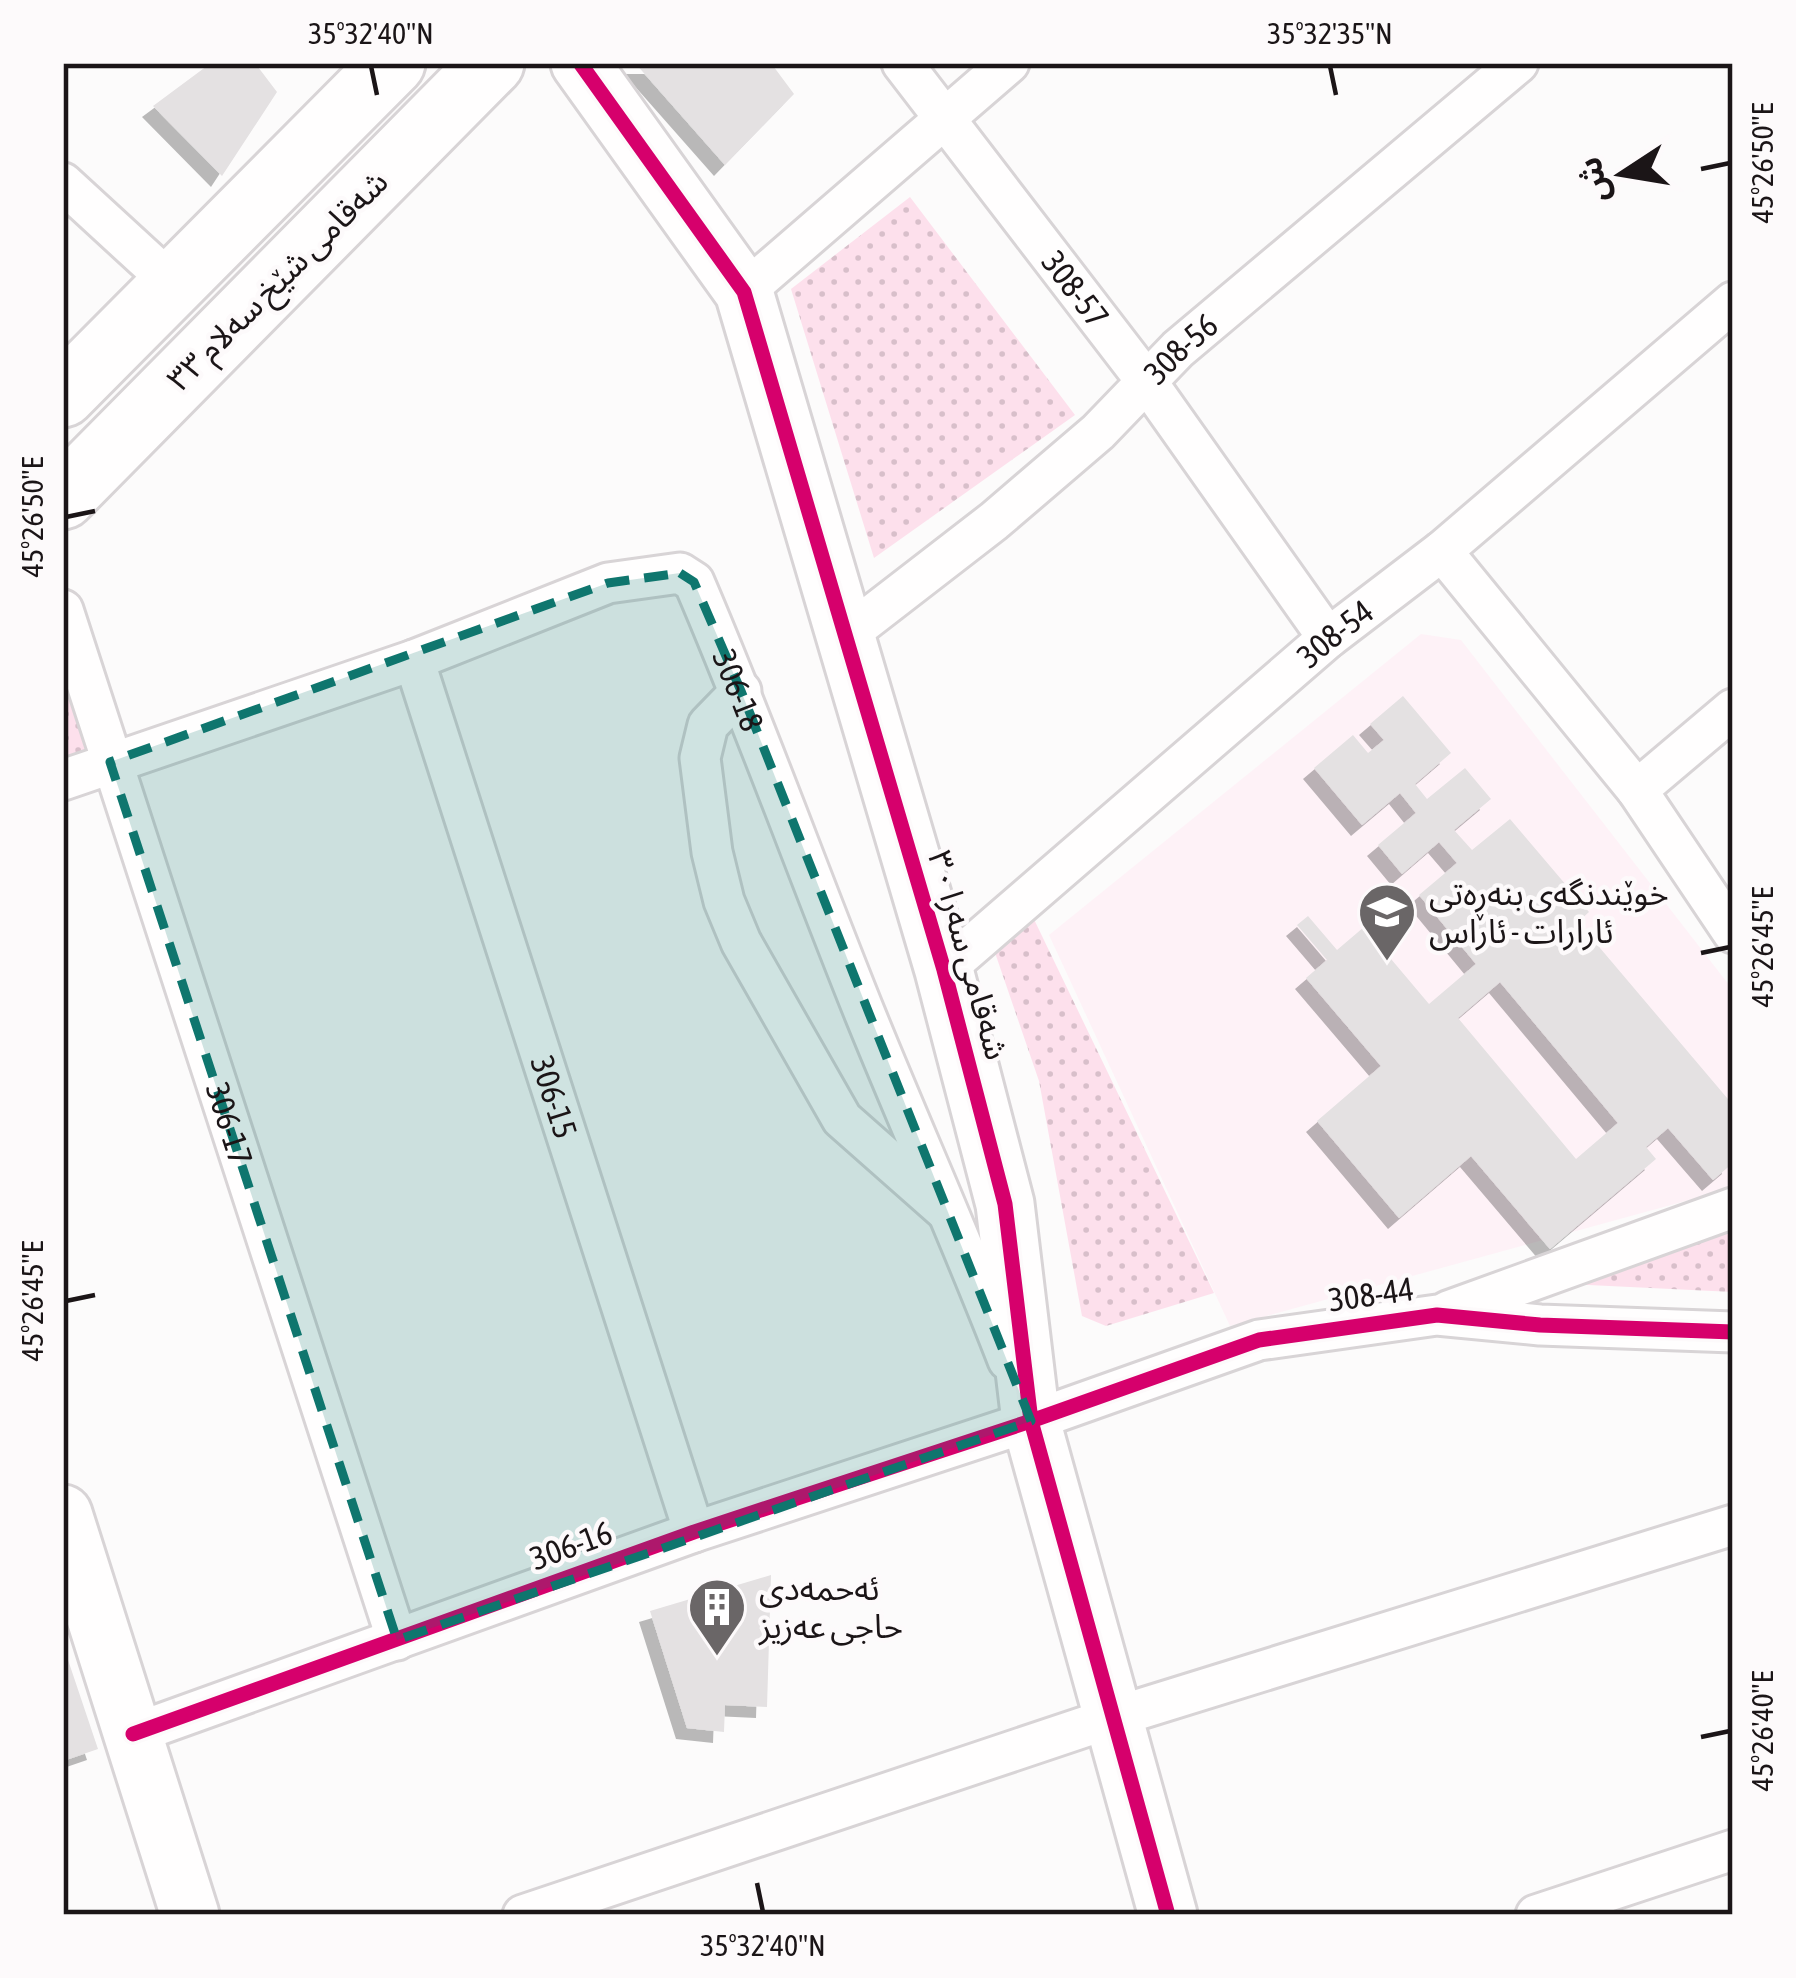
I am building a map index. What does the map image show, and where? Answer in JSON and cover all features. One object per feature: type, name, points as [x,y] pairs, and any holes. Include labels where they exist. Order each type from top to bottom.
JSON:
[{"type":"main road","name":"شەقامی شێخ سەلام ٣٣","points":[[63,394],[393,63]]},
{"type":"main road","name":"شەقامی شێخ سەلام ٣٣","points":[[69,483],[492,63]]},
{"type":"street","name":"شەقامی سەرا ٣٠","points":[[580,63],[744,292],[944,970],[1005,1204],[1031,1421],[1168,1915]]},
{"type":"street","name":"308-57","points":[[902,63],[1147,382],[1328,638]]},
{"type":"street","points":[[744,292],[1009,63]]},
{"type":"street","name":"308-56","points":[[844,637],[994,520],[1098,431],[1178,350],[1518,63]]},
{"type":"street","points":[[63,183],[174,285]]},
{"type":"street","name":"308-54","points":[[944,970],[1328,638],[1442,551],[1733,302]]},
{"type":"street","points":[[1442,551],[1637,790],[1733,933]]},
{"type":"street","name":"306-18","points":[[63,780],[414,660],[608,583],[680,573],[694,582],[866,1016],[953,1217],[1031,1421]]},
{"type":"street","name":"306-17","points":[[63,610],[397,1640]]},
{"type":"street","name":"306-15","points":[[414,660],[694,1532]]},
{"type":"street","points":[[741,692],[708,725],[700,758],[712,852],[724,901],[741,942],[842,1119],[953,1217]]},
{"type":"street","points":[[1637,790],[1733,709]]},
{"type":"street","points":[[1437,1315],[1733,1208]]},
{"type":"street","name":"308-44","points":[[1031,1421],[1259,1340],[1437,1315],[1540,1325],[1733,1332]]},
{"type":"street","name":"306-16","points":[[134,1734],[694,1532],[1031,1421]]},
{"type":"street","points":[[63,1514],[190,1915]]},
{"type":"street","points":[[524,1915],[1111,1718],[1733,1526]]},
{"type":"street","points":[[1537,1915],[1733,1850]]},
{"type":"highlighted area","points":[[680,573],[694,582],[741,691],[1031,1421],[397,1640],[110,762],[608,583]]},
{"type":"shaded area","points":[[910,197],[1075,415],[874,558],[791,289]]},
{"type":"shaded area","name":"خوێندنگەی بنەڕەتی ئارارات - ئاراس","points":[[1421,634],[1461,640],[1733,990],[1733,1188],[1230,1326],[1049,935]]},
{"type":"shaded area","points":[[63,654],[97,754],[63,768]]},
{"type":"shaded area","points":[[1029,909],[1214,1293],[1106,1326],[1082,1316],[1039,1081],[991,941]]},
{"type":"shaded area","points":[[1733,1218],[1733,1292],[1568,1284]]},
{"type":"building","points":[[211,63],[255,63],[277,92],[222,176],[153,106]]},
{"type":"building","points":[[635,63],[771,63],[794,94],[725,165]]},
{"type":"building","points":[[1403,696],[1451,753],[1415,784],[1427,799],[1465,768],[1491,799],[1454,830],[1472,850],[1510,819],[1589,912],[1578,922],[1733,1105],[1733,1163],[1713,1180],[1668,1128],[1646,1147],[1656,1159],[1550,1249],[1471,1156],[1399,1218],[1317,1121],[1381,1066],[1306,978],[1327,960],[1297,925],[1308,916],[1337,950],[1364,927],[1429,1004],[1476,964],[1419,895],[1457,863],[1439,842],[1402,874],[1378,845],[1416,813],[1400,793],[1362,825],[1314,768],[1353,735],[1368,753],[1384,740],[1370,724]],"holes":[[[1500,982],[1618,1123],[1576,1159],[1458,1018]]]},
{"type":"building","name":"ئەحمەدی حاجی عەزیز","points":[[771,1575],[767,1707],[725,1705],[724,1732],[687,1728],[650,1611]]},
{"type":"building","points":[[63,1645],[98,1749],[63,1761]]},
{"type":"cycle path","points":[[580,63],[744,292],[944,970],[1005,1204],[1031,1421],[1168,1915]]},
{"type":"cycle path","points":[[133,1734],[694,1532],[1259,1340],[1437,1315],[1540,1325],[1733,1332]]},
{"type":"place","name":"خوێندنگەی بنەڕەتی ئارارات - ئاراس","points":[[1387,963]]},
{"type":"place","name":"ئەحمەدی حاجی عەزیز","points":[[717,1658]]}]
